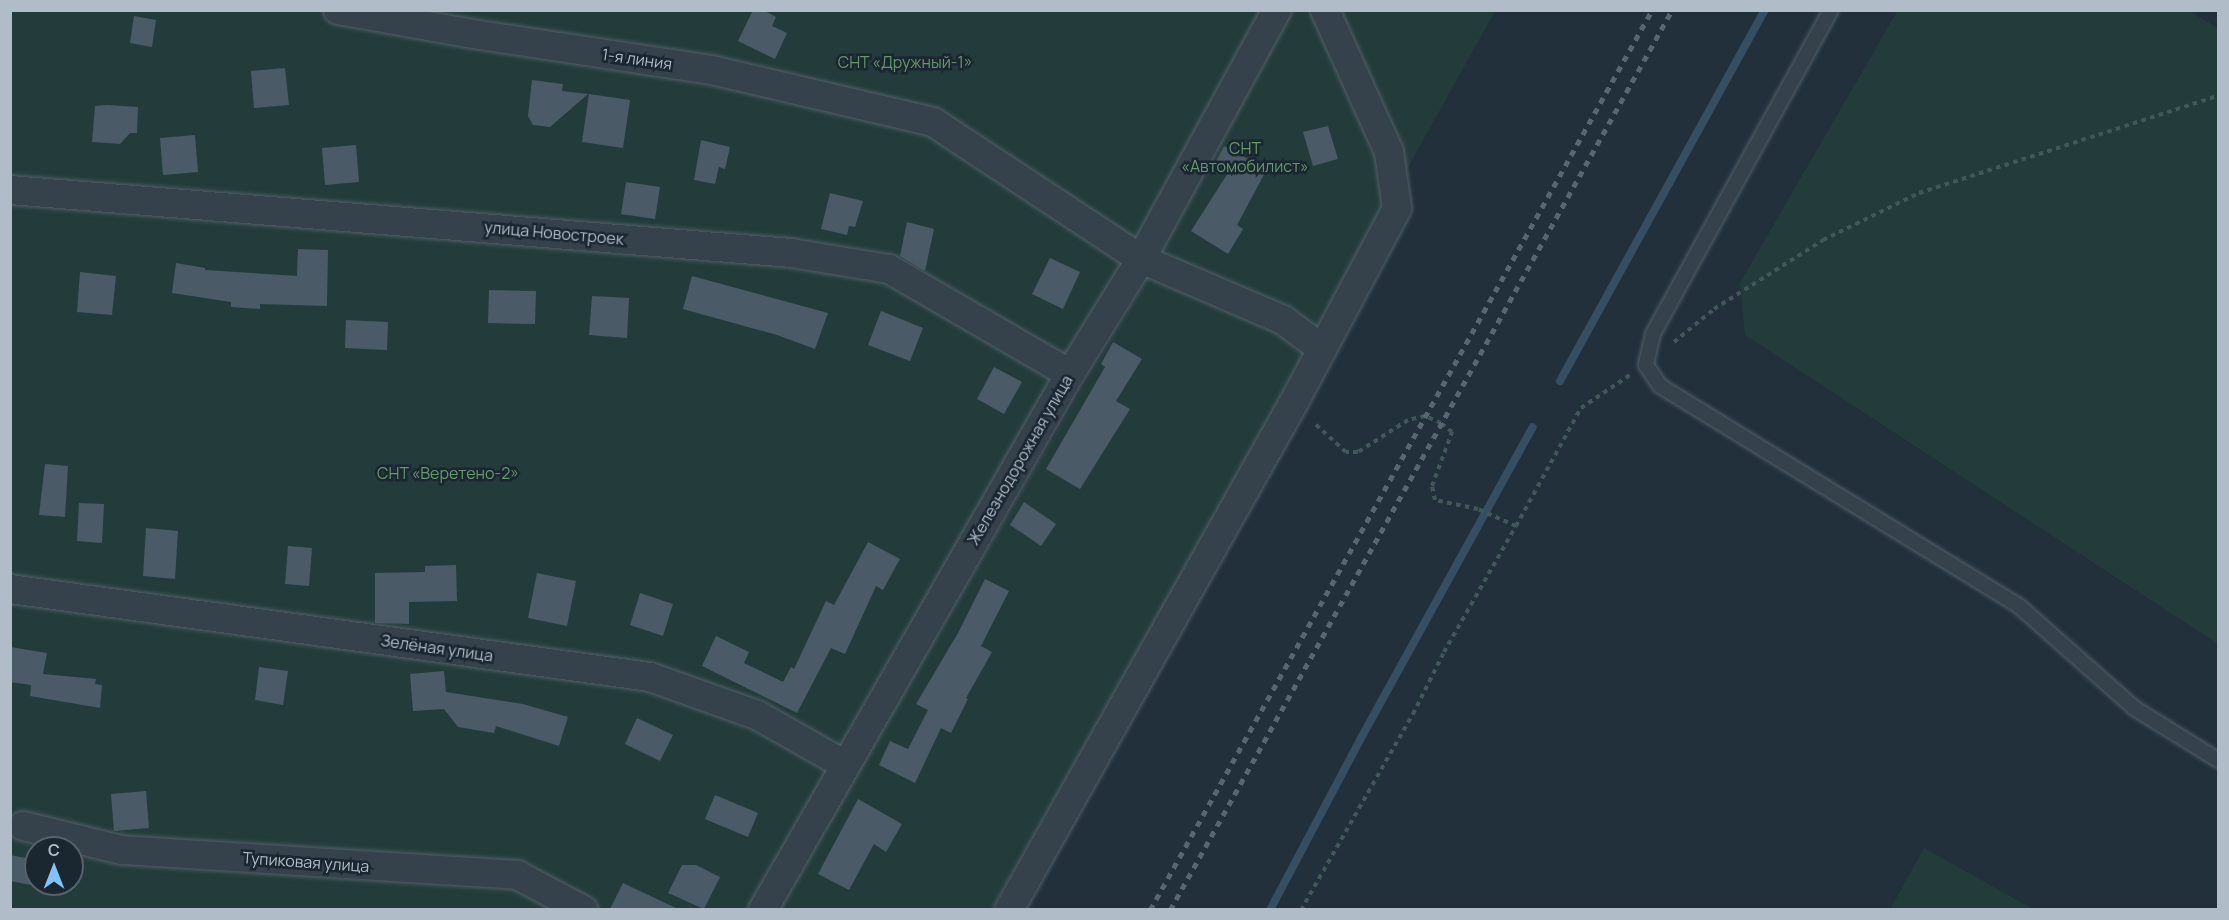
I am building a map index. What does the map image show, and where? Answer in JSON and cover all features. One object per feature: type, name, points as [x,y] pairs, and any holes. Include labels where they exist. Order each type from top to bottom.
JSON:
[{"type":"street","name":"1-я линия","points":[[338,10],[473,34],[712,70],[933,122],[1141,259]]},
{"type":"street","name":"Железнодорожная улица","points":[[763,909],[1070,374],[1141,259],[1277,10]]},
{"type":"street","points":[[1009,909],[1293,404],[1396,208],[1389,152],[1325,10]]},
{"type":"street","name":"улица Новостроек","points":[[10,190],[791,253],[889,269],[1070,374]]},
{"type":"street","points":[[1141,259],[1283,320],[1321,348]]},
{"type":"street","name":"Зелёная улица","points":[[10,589],[650,677],[757,716],[845,765]]},
{"type":"street","name":"Тупиковая улица","points":[[23,826],[122,850],[518,875],[583,909]]},
{"type":"lane","points":[[1832,10],[1653,334],[1646,365],[1659,386],[2020,607],[2134,708],[2218,760]]},
{"type":"path","points":[[1301,909],[1413,714],[1444,652],[1581,408],[1646,365],[1713,309],[1823,240],[1919,193],[2218,96]]},
{"type":"path","points":[[1293,404],[1346,452],[1358,452],[1408,420],[1425,416],[1442,423],[1452,432],[1432,486],[1435,500],[1478,509],[1516,526]]},
{"type":"green space","points":[[1898,10],[2189,11],[2218,28],[2218,644],[1745,335],[1740,283]]},
{"type":"green space","name":"СНТ «Веретено-2»","points":[[10,11],[1495,11],[1185,568],[991,910],[776,909],[1145,282],[1140,260],[763,909],[11,909]]},
{"type":"green space","points":[[1924,848],[2033,909],[1890,909]]},
{"type":"building","points":[[753,10],[763,10],[776,17],[772,26],[787,33],[775,59],[738,41]]},
{"type":"building","points":[[134,16],[156,20],[152,47],[130,43]]},
{"type":"building","points":[[285,68],[289,105],[254,108],[251,71]]},
{"type":"building","points":[[532,80],[563,84],[562,91],[588,94],[550,127],[533,125],[528,116]]},
{"type":"building","points":[[589,94],[630,100],[623,148],[582,142]]},
{"type":"building","points":[[95,106],[138,107],[137,133],[130,133],[120,144],[92,142]]},
{"type":"building","points":[[1328,126],[1338,159],[1313,166],[1303,132]]},
{"type":"building","points":[[195,135],[198,172],[163,175],[160,138]]},
{"type":"building","points":[[701,140],[730,147],[725,169],[719,167],[715,184],[694,180]]},
{"type":"building","points":[[356,145],[359,182],[325,185],[322,148]]},
{"type":"building","points":[[1224,146],[1267,169],[1237,225],[1243,229],[1228,254],[1191,231],[1228,173],[1214,165]]},
{"type":"building","points":[[626,182],[660,187],[655,219],[621,214]]},
{"type":"building","points":[[830,193],[863,201],[855,227],[849,226],[847,235],[821,229]]},
{"type":"building","points":[[907,222],[934,229],[925,271],[900,256]]},
{"type":"building","points":[[298,249],[328,250],[327,306],[260,304],[260,309],[231,307],[231,302],[172,293],[176,263],[205,268],[205,270],[297,276]]},
{"type":"building","points":[[1050,258],[1080,272],[1063,309],[1032,294]]},
{"type":"building","points":[[80,272],[116,276],[112,315],[77,312]]},
{"type":"building","points":[[692,276],[828,313],[815,349],[777,335],[683,309]]},
{"type":"building","points":[[489,290],[536,291],[535,324],[488,323]]},
{"type":"building","points":[[592,296],[629,298],[627,338],[589,335]]},
{"type":"building","points":[[881,311],[923,328],[910,361],[868,345]]},
{"type":"building","points":[[346,320],[388,322],[387,350],[345,348]]},
{"type":"building","points":[[1113,342],[1142,359],[1116,401],[1130,409],[1080,489],[1046,469],[1105,367],[1101,364]]},
{"type":"building","points":[[994,367],[1022,382],[1004,414],[977,399]]},
{"type":"building","points":[[45,464],[68,466],[65,517],[39,515]]},
{"type":"building","points":[[1024,502],[1056,524],[1041,546],[1010,525]]},
{"type":"building","points":[[79,503],[104,504],[102,543],[77,541]]},
{"type":"building","points":[[146,528],[178,531],[175,579],[143,576]]},
{"type":"building","points":[[868,542],[900,559],[883,590],[876,586],[845,654],[831,648],[797,713],[702,666],[716,636],[749,652],[744,663],[783,682],[791,667],[794,669],[826,601],[834,605]]},
{"type":"building","points":[[288,546],[312,548],[309,586],[285,584]]},
{"type":"building","points":[[456,565],[457,601],[409,602],[409,624],[375,623],[375,573],[425,572],[425,566]]},
{"type":"building","points":[[537,573],[576,581],[567,626],[528,618]]},
{"type":"building","points":[[985,579],[1009,591],[981,646],[992,652],[966,698],[968,699],[951,733],[941,728],[915,783],[879,765],[890,741],[908,749],[928,710],[916,704],[958,633]]},
{"type":"building","points":[[640,593],[673,604],[663,636],[630,625]]},
{"type":"building","points":[[10,647],[47,653],[43,674],[96,679],[95,684],[102,685],[100,708],[30,696],[31,685],[10,682]]},
{"type":"building","points":[[259,667],[288,671],[283,705],[255,700]]},
{"type":"building","points":[[444,671],[446,692],[523,704],[568,717],[559,746],[496,726],[494,733],[458,727],[444,709],[413,711],[410,674]]},
{"type":"building","points":[[637,718],[673,735],[660,761],[625,744]]},
{"type":"building","points":[[146,791],[149,828],[114,831],[111,794]]},
{"type":"building","points":[[715,795],[758,813],[748,837],[705,819]]},
{"type":"building","points":[[858,799],[902,824],[886,852],[874,844],[849,890],[818,874]]},
{"type":"building","points":[[10,855],[24,858],[24,884],[10,881]]},
{"type":"building","points":[[682,865],[696,865],[720,877],[704,909],[668,893]]},
{"type":"building","points":[[623,883],[678,909],[610,909]]},
{"type":"waterway","points":[[1560,381],[1765,10]]},
{"type":"waterway","points":[[1270,910],[1361,738],[1533,427]]},
{"type":"railway","points":[[1150,910],[1652,10]]},
{"type":"railway","points":[[1170,910],[1672,10]]},
{"type":"park label","name":"СНТ «Дружный-1»","points":[[905,62]]},
{"type":"park label","name":"СНТ «Автомобилист»","points":[[1245,157]]}]
